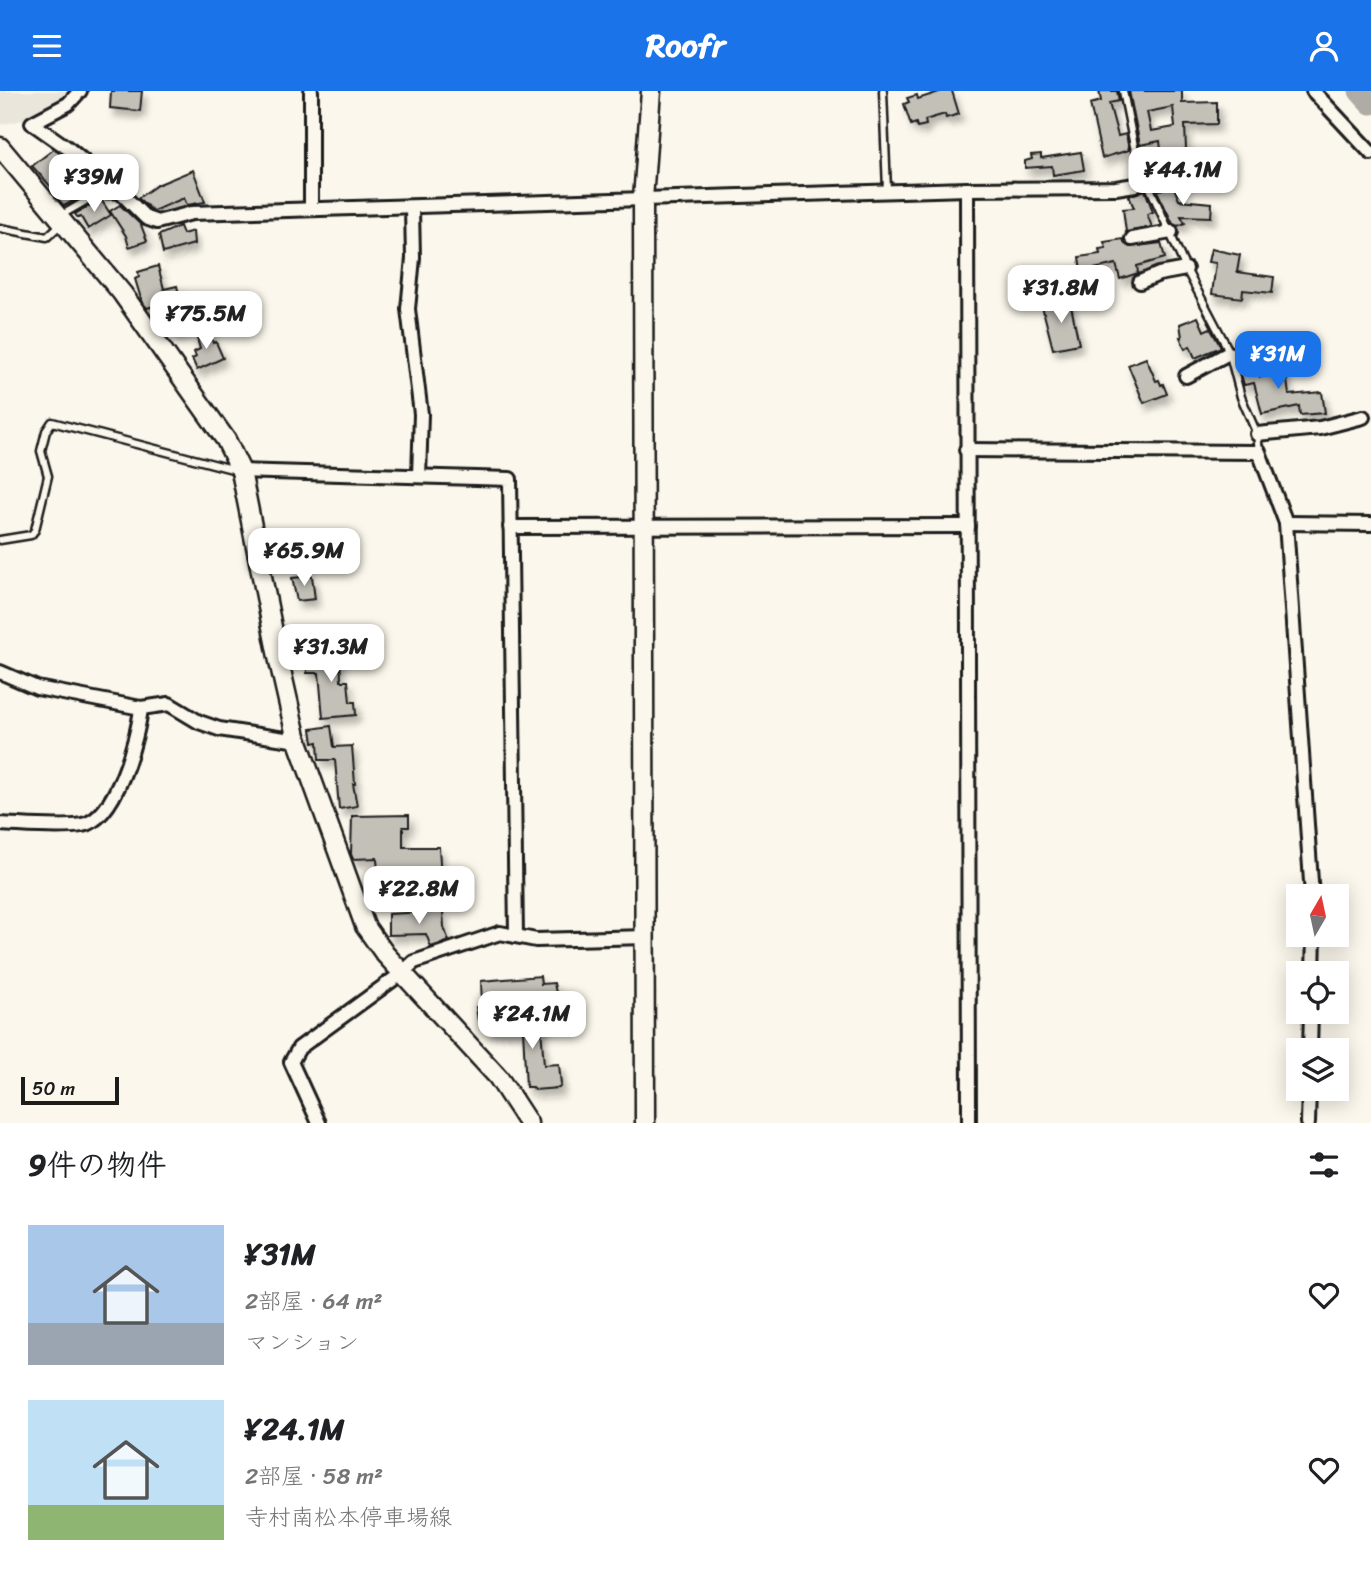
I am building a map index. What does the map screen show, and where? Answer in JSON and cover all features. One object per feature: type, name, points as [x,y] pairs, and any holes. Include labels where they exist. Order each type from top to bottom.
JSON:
[{"type":"main road","points":[[645,1123],[646,526],[643,199],[651,91]]},
{"type":"main road","points":[[0,147],[122,293],[226,440],[241,471],[278,657],[298,741],[365,926],[385,954],[498,1077],[528,1123]]},
{"type":"street","points":[[80,91],[68,104],[32,123],[69,149],[146,218],[156,222],[192,213],[967,189],[1116,188],[1135,185],[1146,179]]},
{"type":"street","points":[[311,91],[311,209]]},
{"type":"street","points":[[1313,91],[1371,153]]},
{"type":"street","points":[[967,189],[969,1123]]},
{"type":"street","points":[[412,208],[413,258],[408,309],[421,414],[419,477]]},
{"type":"street","points":[[1132,239],[1171,232]]},
{"type":"street","points":[[1140,282],[1159,274],[1186,269]]},
{"type":"street","points":[[1186,376],[1229,352]]},
{"type":"street","points":[[1256,434],[1320,428],[1363,417]]},
{"type":"street","points":[[966,450],[1259,452],[1286,523],[1311,884]]},
{"type":"street","points":[[241,471],[510,479],[516,936]]},
{"type":"street","points":[[1286,523],[1371,524]]},
{"type":"street","points":[[510,527],[968,526]]},
{"type":"street","points":[[0,671],[37,688],[141,708],[169,704],[199,722],[219,729],[298,741]]},
{"type":"street","points":[[0,824],[83,825],[96,820],[118,789],[139,726],[141,708]]},
{"type":"street","points":[[319,1123],[291,1062],[299,1048],[414,962],[500,933],[536,940],[646,937]]},
{"type":"street","points":[[1308,1123],[1309,1101]]},
{"type":"lane","points":[[883,91],[887,193]]},
{"type":"lane","points":[[1123,91],[1134,146],[1146,179],[1186,269],[1229,352],[1241,397],[1256,434],[1259,452]]},
{"type":"lane","points":[[0,228],[47,237],[61,219],[96,195],[123,195]]},
{"type":"lane","points":[[0,540],[31,535],[35,530],[48,476],[41,451],[46,431],[52,422],[241,471]]},
{"type":"shaded area","points":[[0,91],[74,91],[60,102],[27,119],[0,125]]},
{"type":"building","points":[[111,91],[142,91],[140,111],[110,108]]},
{"type":"building","points":[[942,91],[952,91],[959,114],[946,118],[945,114],[925,120],[926,125],[911,125],[904,104],[909,102],[907,98],[917,95],[918,99]]},
{"type":"building","points":[[1099,91],[1117,91],[1119,101],[1109,103],[1118,136],[1126,134],[1129,150],[1102,158],[1090,104],[1101,101]]},
{"type":"building","points":[[1129,91],[1182,91],[1182,103],[1217,102],[1217,124],[1185,125],[1186,150],[1191,150],[1194,172],[1164,176],[1160,141],[1140,145]],"holes":[[[1173,107],[1175,127],[1151,131],[1147,112]]]},
{"type":"building","points":[[54,149],[95,182],[91,187],[93,190],[64,206],[52,192],[54,190],[32,166]]},
{"type":"building","points":[[1081,152],[1084,170],[1053,175],[1052,166],[1025,168],[1025,161],[1032,159],[1031,155],[1041,154],[1041,158]]},
{"type":"building","points":[[193,170],[205,202],[187,205],[184,198],[153,211],[138,198],[157,185]]},
{"type":"building","points":[[1173,185],[1179,200],[1212,203],[1211,217],[1181,216],[1185,223],[1178,226],[1173,224],[1157,191]]},
{"type":"building","points":[[1145,190],[1153,212],[1147,214],[1152,227],[1126,232],[1123,209],[1134,208],[1129,196]]},
{"type":"building","points":[[102,201],[111,215],[88,229],[81,217],[78,218],[75,214]]},
{"type":"building","points":[[120,205],[141,225],[147,241],[129,247],[126,236],[110,211]]},
{"type":"building","points":[[180,226],[183,234],[193,231],[194,244],[163,253],[159,235]]},
{"type":"building","points":[[1123,239],[1130,247],[1161,243],[1165,258],[1137,266],[1138,273],[1120,279],[1116,264],[1081,272],[1079,257],[1100,254],[1099,249],[1106,248],[1104,242]]},
{"type":"building","points":[[1211,249],[1240,255],[1237,272],[1274,277],[1272,293],[1243,290],[1242,298],[1212,294],[1216,263],[1208,262]]},
{"type":"building","points":[[158,266],[164,289],[177,286],[184,313],[200,323],[175,335],[161,304],[147,308],[142,302],[135,279],[139,277],[138,272]]},
{"type":"building","points":[[1070,301],[1079,344],[1053,349],[1042,306]]},
{"type":"building","points":[[1198,317],[1204,331],[1210,328],[1221,347],[1195,358],[1190,346],[1185,349],[1180,337],[1180,324]]},
{"type":"building","points":[[209,330],[213,343],[216,342],[223,358],[197,370],[192,359],[196,357],[194,352],[200,349],[196,335]]},
{"type":"building","points":[[1256,357],[1260,377],[1286,373],[1289,395],[1322,392],[1325,413],[1300,415],[1299,406],[1262,414],[1254,383],[1244,385],[1237,360]]},
{"type":"building","points":[[1146,358],[1156,381],[1159,380],[1161,385],[1163,384],[1167,394],[1144,403],[1128,365]]},
{"type":"building","points":[[312,576],[315,599],[297,601],[292,578]]},
{"type":"building","points":[[340,651],[341,681],[348,681],[350,702],[355,702],[356,715],[323,718],[319,673],[307,673],[306,652]]},
{"type":"building","points":[[331,726],[334,747],[352,746],[353,784],[357,806],[339,809],[335,760],[319,760],[318,742],[313,743],[311,729]]},
{"type":"building","points":[[409,815],[409,827],[403,827],[403,847],[439,847],[441,879],[415,879],[415,889],[379,891],[377,858],[353,859],[351,854],[352,816]]},
{"type":"building","points":[[443,911],[444,927],[449,941],[431,947],[426,934],[388,935],[388,914]]},
{"type":"building","points":[[540,976],[541,984],[554,983],[556,993],[500,1000],[502,1016],[478,1020],[476,1007],[482,1006],[481,981]]},
{"type":"building","points":[[545,1016],[546,1028],[541,1028],[544,1065],[559,1064],[561,1085],[559,1088],[534,1090],[533,1087],[526,1087],[523,1030],[486,1030],[486,1020]]},
{"type":"waterway","points":[[1360,91],[1371,103]]}]
